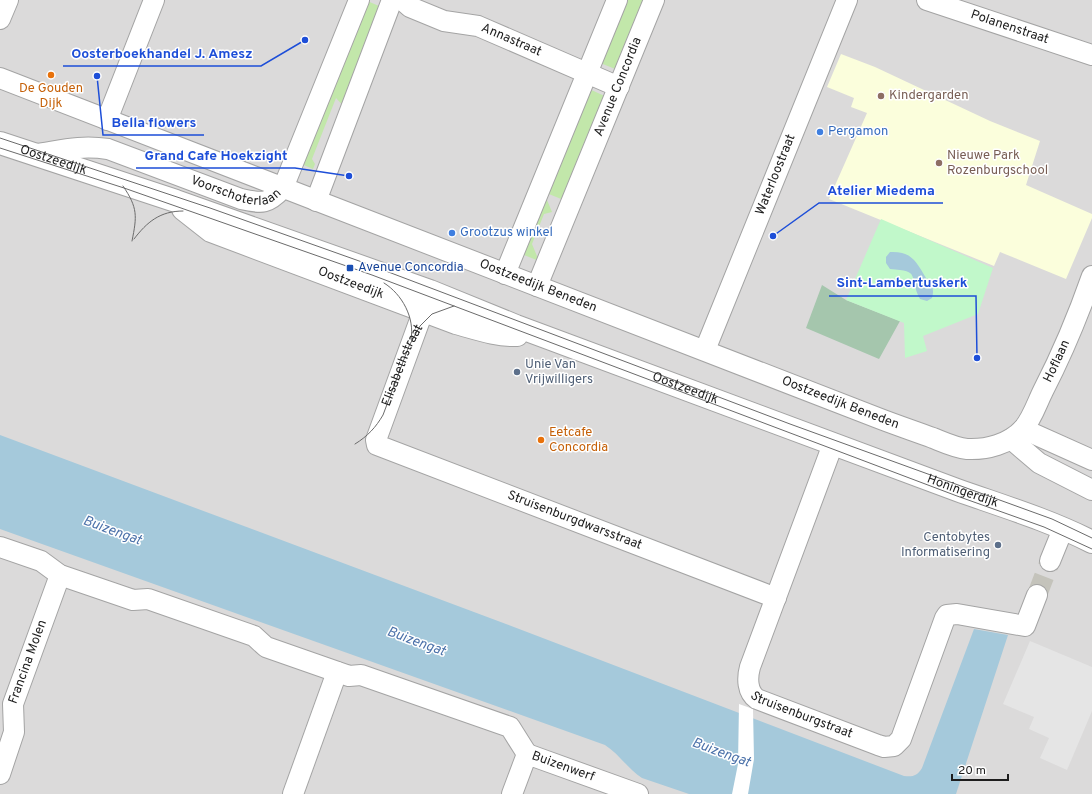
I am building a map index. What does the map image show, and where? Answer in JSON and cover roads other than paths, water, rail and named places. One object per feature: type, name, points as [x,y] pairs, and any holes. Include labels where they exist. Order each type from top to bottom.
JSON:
[{"type":"street","points":[[0,19],[8,0]]},
{"type":"street","points":[[108,120],[154,0]]},
{"type":"street","name":"Voorschoterlaan","points":[[37,154],[81,147],[108,149],[248,201],[267,202],[274,198],[283,188],[359,0]]},
{"type":"street","points":[[316,201],[392,0]]},
{"type":"street","name":"Annastraat","points":[[402,0],[410,7],[444,22],[478,26],[619,87]]},
{"type":"street","points":[[505,274],[617,0]]},
{"type":"street","name":"Avenue Concordia","points":[[537,286],[654,0]]},
{"type":"street","name":"Waterloostraat","points":[[705,350],[847,0]]},
{"type":"street","name":"Polanenstraat","points":[[928,0],[1092,55]]},
{"type":"street","name":"Oostzeedijk Beneden","points":[[0,78],[949,444],[966,449],[986,448],[996,446],[1017,434]]},
{"type":"street","name":"Oostzeedijk","points":[[0,143],[176,200],[427,301],[456,322],[510,336],[538,334],[833,444]]},
{"type":"street","name":"Hoflaan","points":[[1017,434],[1034,411],[1059,359],[1081,308],[1092,276]]},
{"type":"street","name":"Elisabethstraat","points":[[376,440],[427,301]]},
{"type":"street","points":[[1017,434],[1092,460]]},
{"type":"street","points":[[1017,434],[1039,463],[1092,490]]},
{"type":"street","name":"Struisenburgdwarsstraat","points":[[376,440],[377,446],[776,598]]},
{"type":"street","name":"Honingerdijk","points":[[833,444],[1063,529],[1092,542]]},
{"type":"street","name":"Struisenburgstraat","points":[[833,444],[750,666],[748,681],[749,688],[752,694],[761,701],[884,746],[894,746],[901,739],[947,615],[957,614],[1025,626],[1037,595]]},
{"type":"street","points":[[1050,561],[1063,529]]},
{"type":"street","points":[[0,547],[41,561],[60,575],[133,600],[148,599],[254,636],[266,647],[349,676],[362,675],[510,727],[527,754]]},
{"type":"street","name":"Francina Molen","points":[[0,774],[14,732],[13,704],[60,575]]},
{"type":"street","points":[[294,794],[337,672]]},
{"type":"street","name":"Buizenwerf","points":[[512,794],[527,754],[638,794]]},
{"type":"water","points":[[890,252],[903,253],[908,255],[916,262],[932,287],[932,298],[927,301],[920,299],[910,273],[890,269],[886,263],[886,257]]},
{"type":"water","name":"Buizengat","points":[[0,435],[506,624],[904,776],[914,775],[922,768],[974,629],[1008,635],[956,794],[689,794],[642,778],[605,745],[0,529]]},
{"type":"tunnel","points":[[1037,595],[1050,561]]},
{"type":"tram line","points":[[0,138],[210,208],[362,262],[790,424],[1052,519],[1092,538]]},
{"type":"tram line","points":[[0,148],[124,188],[372,275],[957,496],[1044,527],[1092,549]]},
{"type":"tram line","points":[[123,186],[134,206],[135,212],[135,225],[132,241]]},
{"type":"tram line","points":[[134,239],[144,227],[161,215],[183,211]]},
{"type":"tram line","points":[[384,283],[396,293],[406,307],[411,323],[411,339]]},
{"type":"tram line","points":[[355,444],[371,431],[383,415],[409,346],[420,326],[432,314],[454,306]]},
{"type":"place","name":"Oosterboekhandel J. Amesz","points":[[305,40]]},
{"type":"place","name":"De Gouden Dijk","points":[[51,75]]},
{"type":"place","name":"Bella flowers","points":[[97,76]]},
{"type":"place","name":"Kindergarden","points":[[881,96]]},
{"type":"place","name":"Pergamon","points":[[820,132]]},
{"type":"place","name":"Nieuwe Park Rozenburgschool","points":[[939,163]]},
{"type":"place","name":"Grand Cafe Hoekzight","points":[[349,176]]},
{"type":"place","name":"Grootzus winkel","points":[[452,233]]},
{"type":"place","name":"Atelier Miedema","points":[[773,236]]},
{"type":"place","name":"Avenue Concordia","points":[[350,268]]},
{"type":"place","name":"Sint-Lambertuskerk","points":[[977,358]]},
{"type":"place","name":"Unie Van Vrijwilligers","points":[[517,372]]},
{"type":"place","name":"Eetcafe Concordia","points":[[541,440]]},
{"type":"place","name":"Centobytes Informatisering","points":[[998,545]]}]
